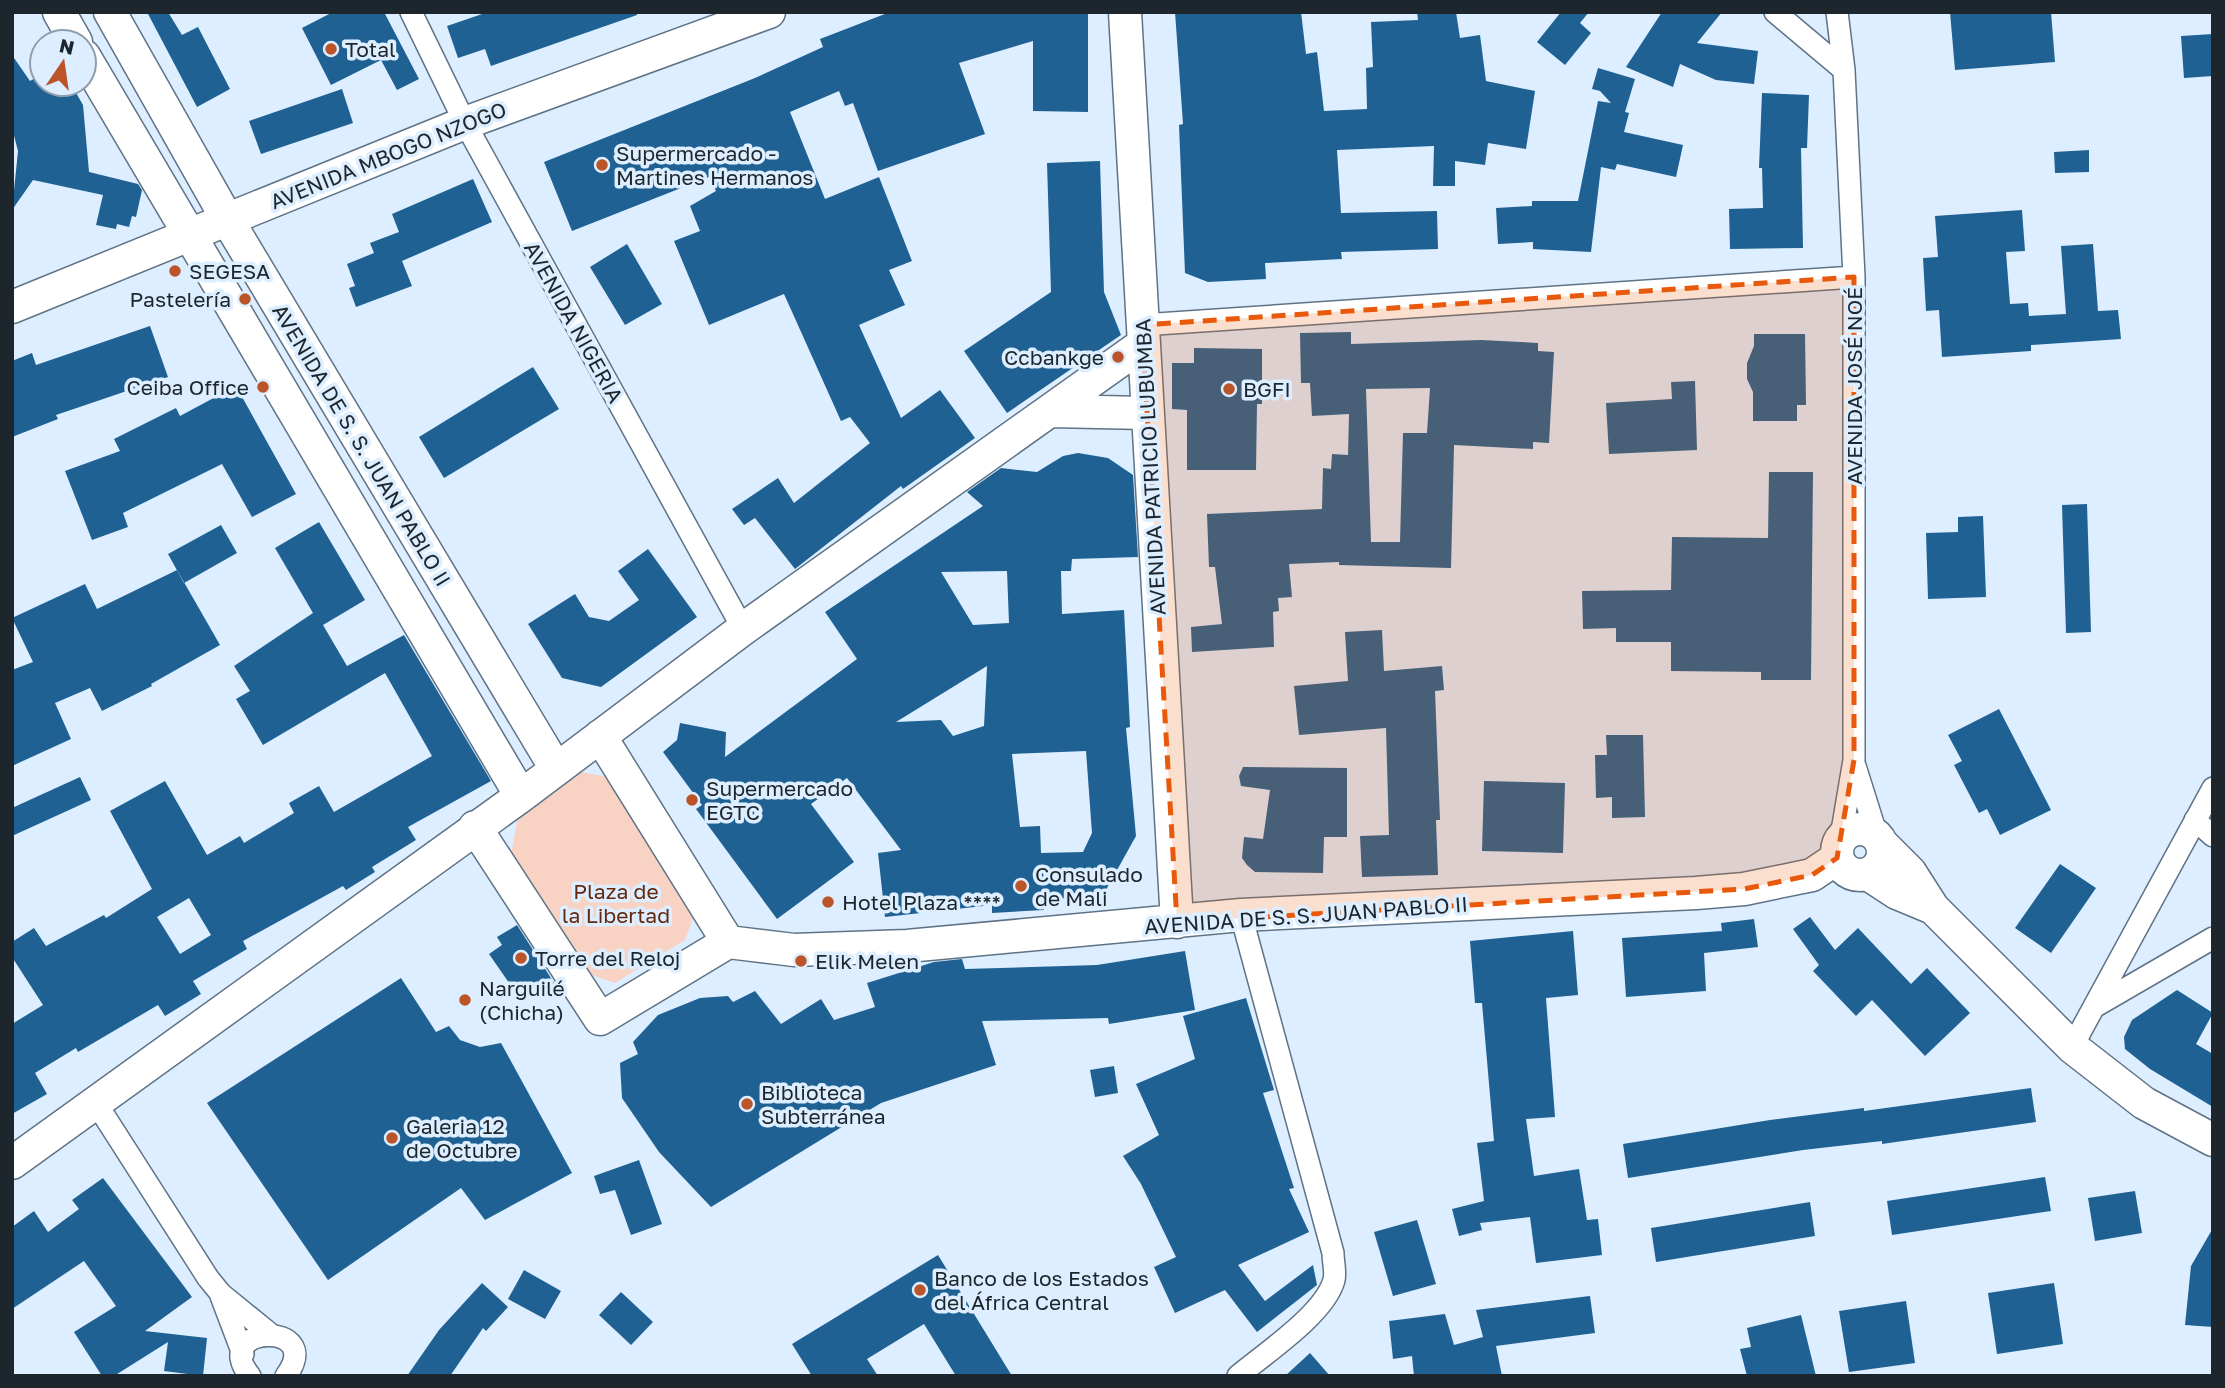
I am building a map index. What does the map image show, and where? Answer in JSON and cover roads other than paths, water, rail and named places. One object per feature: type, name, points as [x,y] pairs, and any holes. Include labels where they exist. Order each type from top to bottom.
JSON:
[{"type":"street","points":[[59,12],[68,28]]},
{"type":"street","name":"AVENIDA DE S. S. JUAN PABLO II","points":[[110,12],[226,219],[555,767]]},
{"type":"street","name":"AVENIDA NIGERIA","points":[[411,12],[465,122],[743,629]]},
{"type":"street","name":"AVENIDA MBOGO NZOGO","points":[[12,307],[465,122],[769,12]]},
{"type":"street","name":"AVENIDA PATRICIO LUBUMBA","points":[[1125,12],[1177,922]]},
{"type":"street","points":[[1779,15],[1805,12]]},
{"type":"street","name":"AVENIDA JOSÉ NOÉ","points":[[1837,12],[1844,70],[1854,278],[1854,760],[1839,847]]},
{"type":"street","points":[[1779,15],[1844,70]]},
{"type":"street","name":"AVENIDA DE S. S. JUAN PABLO II","points":[[98,80],[188,237],[521,796]]},
{"type":"street","points":[[12,1163],[521,796],[555,767],[743,629],[1051,411],[1142,335],[1854,278]]},
{"type":"street","points":[[1051,411],[1146,413]]},
{"type":"street","points":[[475,827],[600,1018],[728,942],[600,736]]},
{"type":"street","name":"AVENIDA JOSÉ NOÉ","points":[[1854,760],[1879,839]]},
{"type":"street","points":[[2072,1047],[2213,788]]},
{"type":"street","points":[[2195,820],[2213,836]]},
{"type":"street","points":[[1879,839],[1879,864],[1868,874],[1860,875],[1846,870],[1839,847],[1855,829],[1863,829],[1879,839],[1910,872],[1933,908],[2072,1047],[2144,1103],[2213,1140]]},
{"type":"street","name":"AVENIDA DE S. S. JUAN PABLO II","points":[[728,942],[794,950],[907,946],[1241,915],[1625,898],[1744,889],[1812,875],[1839,847]]},
{"type":"street","points":[[1868,874],[1897,893],[1933,908]]},
{"type":"street","points":[[1238,1376],[1314,1310],[1328,1294],[1334,1279],[1333,1253],[1241,915]]},
{"type":"street","points":[[2094,1007],[2213,938]]},
{"type":"street","points":[[96,1103],[221,1294],[243,1366]]},
{"type":"street","points":[[221,1294],[269,1333],[288,1342],[295,1371]]},
{"type":"street","points":[[243,1366],[249,1341],[269,1333]]},
{"type":"place","name":"Total","points":[[331,49]]},
{"type":"place","name":"Supermercado - Martines Hermanos","points":[[602,165]]},
{"type":"place","name":"SEGESA","points":[[175,271]]},
{"type":"place","name":"Pastelería","points":[[245,299]]},
{"type":"place","name":"Ccbankge","points":[[1118,357]]},
{"type":"place","name":"Ceiba Office","points":[[263,387]]},
{"type":"place","name":"BGFI","points":[[1229,389]]},
{"type":"place","name":"Supermercado EGTC","points":[[692,800]]},
{"type":"place","name":"Consulado de Mali","points":[[1021,886]]},
{"type":"place","name":"Hotel Plaza ****","points":[[828,902]]},
{"type":"place","name":"Torre del Reloj","points":[[521,958]]},
{"type":"place","name":"Elik Melen","points":[[801,961]]},
{"type":"place","name":"Narguilé (Chicha)","points":[[465,1000]]},
{"type":"place","name":"Biblioteca Subterránea","points":[[747,1104]]},
{"type":"place","name":"Galeria 12 de Octubre","points":[[392,1138]]},
{"type":"place","name":"Banco de los Estados del África Central","points":[[920,1290]]},
{"type":"park label","name":"Plaza de la Libertad","points":[[616,903]]}]
